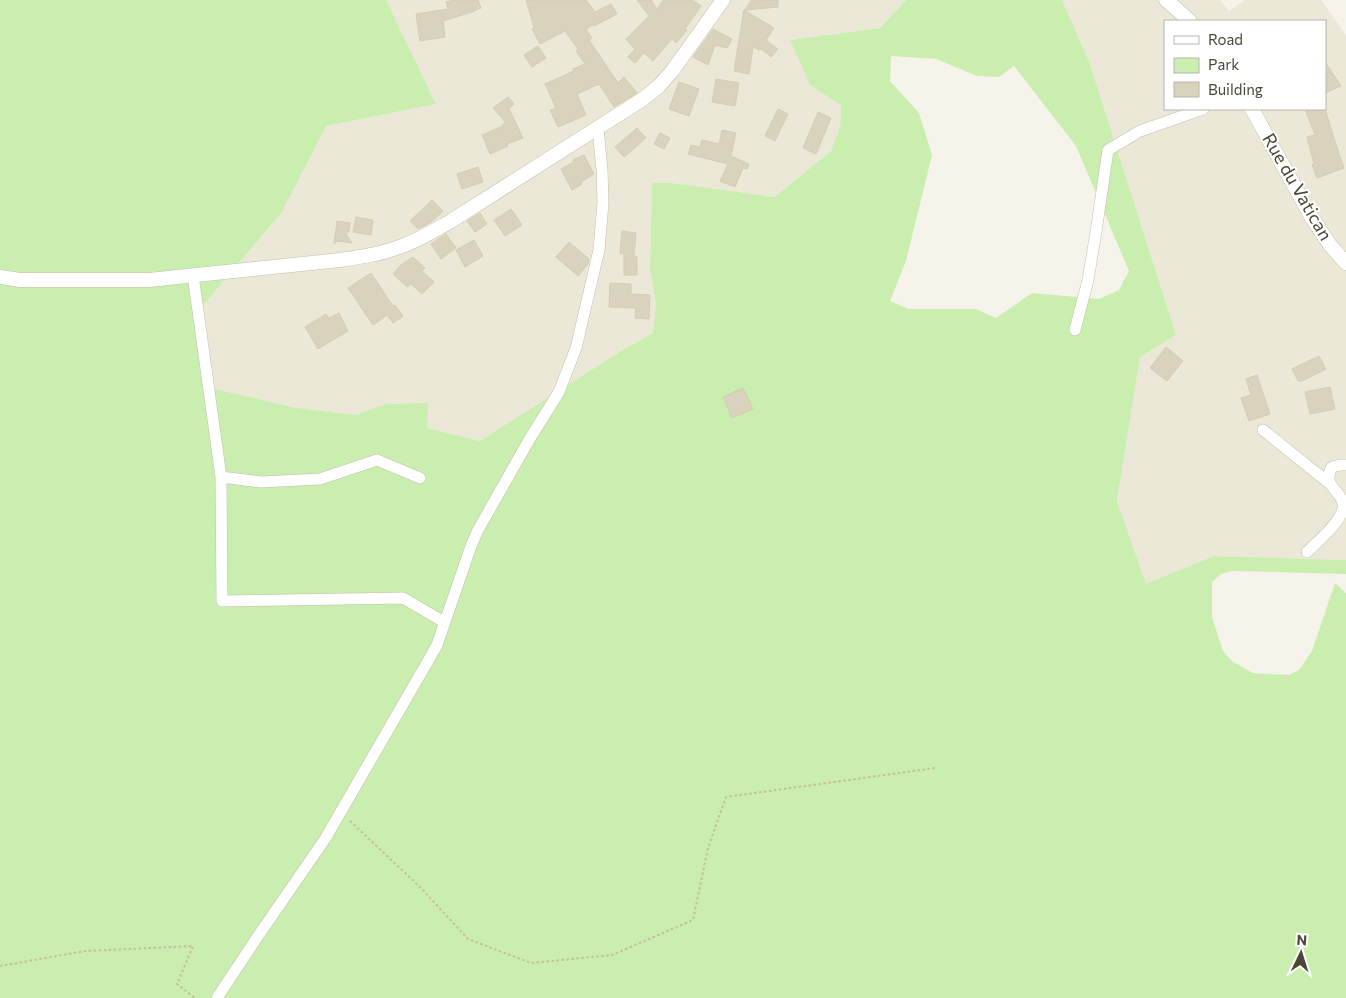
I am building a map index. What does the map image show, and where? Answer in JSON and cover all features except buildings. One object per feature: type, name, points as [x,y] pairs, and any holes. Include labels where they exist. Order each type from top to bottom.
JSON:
[{"type":"street","points":[[0,277],[20,280],[139,280],[340,260],[400,247],[419,239],[451,221],[643,99],[672,70],[723,0]]},
{"type":"street","points":[[1166,0],[1189,20]]},
{"type":"street","points":[[1075,330],[1088,280],[1108,150],[1140,131],[1201,110]]},
{"type":"street","name":"Rue du Vatican","points":[[1253,110],[1312,218],[1330,245],[1346,263]]},
{"type":"street","points":[[217,998],[325,839],[428,661],[437,645],[478,530],[529,440],[559,392],[576,348],[599,250],[603,203],[598,128]]},
{"type":"street","points":[[193,275],[221,477],[222,601],[402,598],[444,622]]},
{"type":"street","points":[[1263,430],[1329,483],[1340,496],[1343,503],[1343,509],[1336,522],[1307,552]]},
{"type":"street","points":[[221,477],[261,482],[320,479],[377,460],[420,478]]},
{"type":"street","points":[[1329,483],[1329,472],[1332,467],[1346,466]]},
{"type":"path","points":[[341,813],[421,888],[468,939],[531,963],[612,955],[693,920],[708,848],[726,797],[935,768]]},
{"type":"path","points":[[0,966],[85,952],[194,946],[177,984],[195,998]]},
{"type":"shaded area","points":[[386,0],[906,0],[880,28],[790,40],[810,85],[841,104],[840,127],[831,151],[776,197],[672,183],[652,183],[650,268],[656,304],[653,333],[621,351],[480,441],[427,428],[427,403],[386,404],[356,415],[297,408],[211,388],[195,315],[282,212],[326,126],[436,104]]},
{"type":"shaded area","points":[[1062,0],[1220,0],[1229,11],[1245,0],[1321,0],[1346,35],[1346,560],[1214,556],[1146,585],[1117,501],[1140,356],[1176,335],[1090,64]]},
{"type":"green space","points":[[0,0],[386,0],[436,104],[326,126],[282,212],[195,315],[211,388],[297,408],[356,415],[386,404],[428,403],[427,428],[480,441],[621,351],[653,333],[656,304],[650,268],[652,183],[672,183],[775,197],[831,151],[840,127],[841,105],[810,85],[790,40],[880,28],[906,0],[1062,0],[1090,64],[1176,335],[1140,357],[1117,501],[1146,584],[1214,556],[1346,560],[1346,574],[1233,571],[1221,574],[1212,582],[1212,617],[1223,651],[1232,661],[1253,673],[1289,675],[1299,670],[1312,651],[1335,583],[1346,593],[1346,998],[0,998]],"holes":[[[891,56],[936,59],[977,76],[999,77],[1014,66],[1076,146],[1129,271],[1119,290],[1099,299],[1032,293],[996,318],[976,309],[909,309],[890,301],[906,261],[932,155],[919,113],[890,81]]]}]
